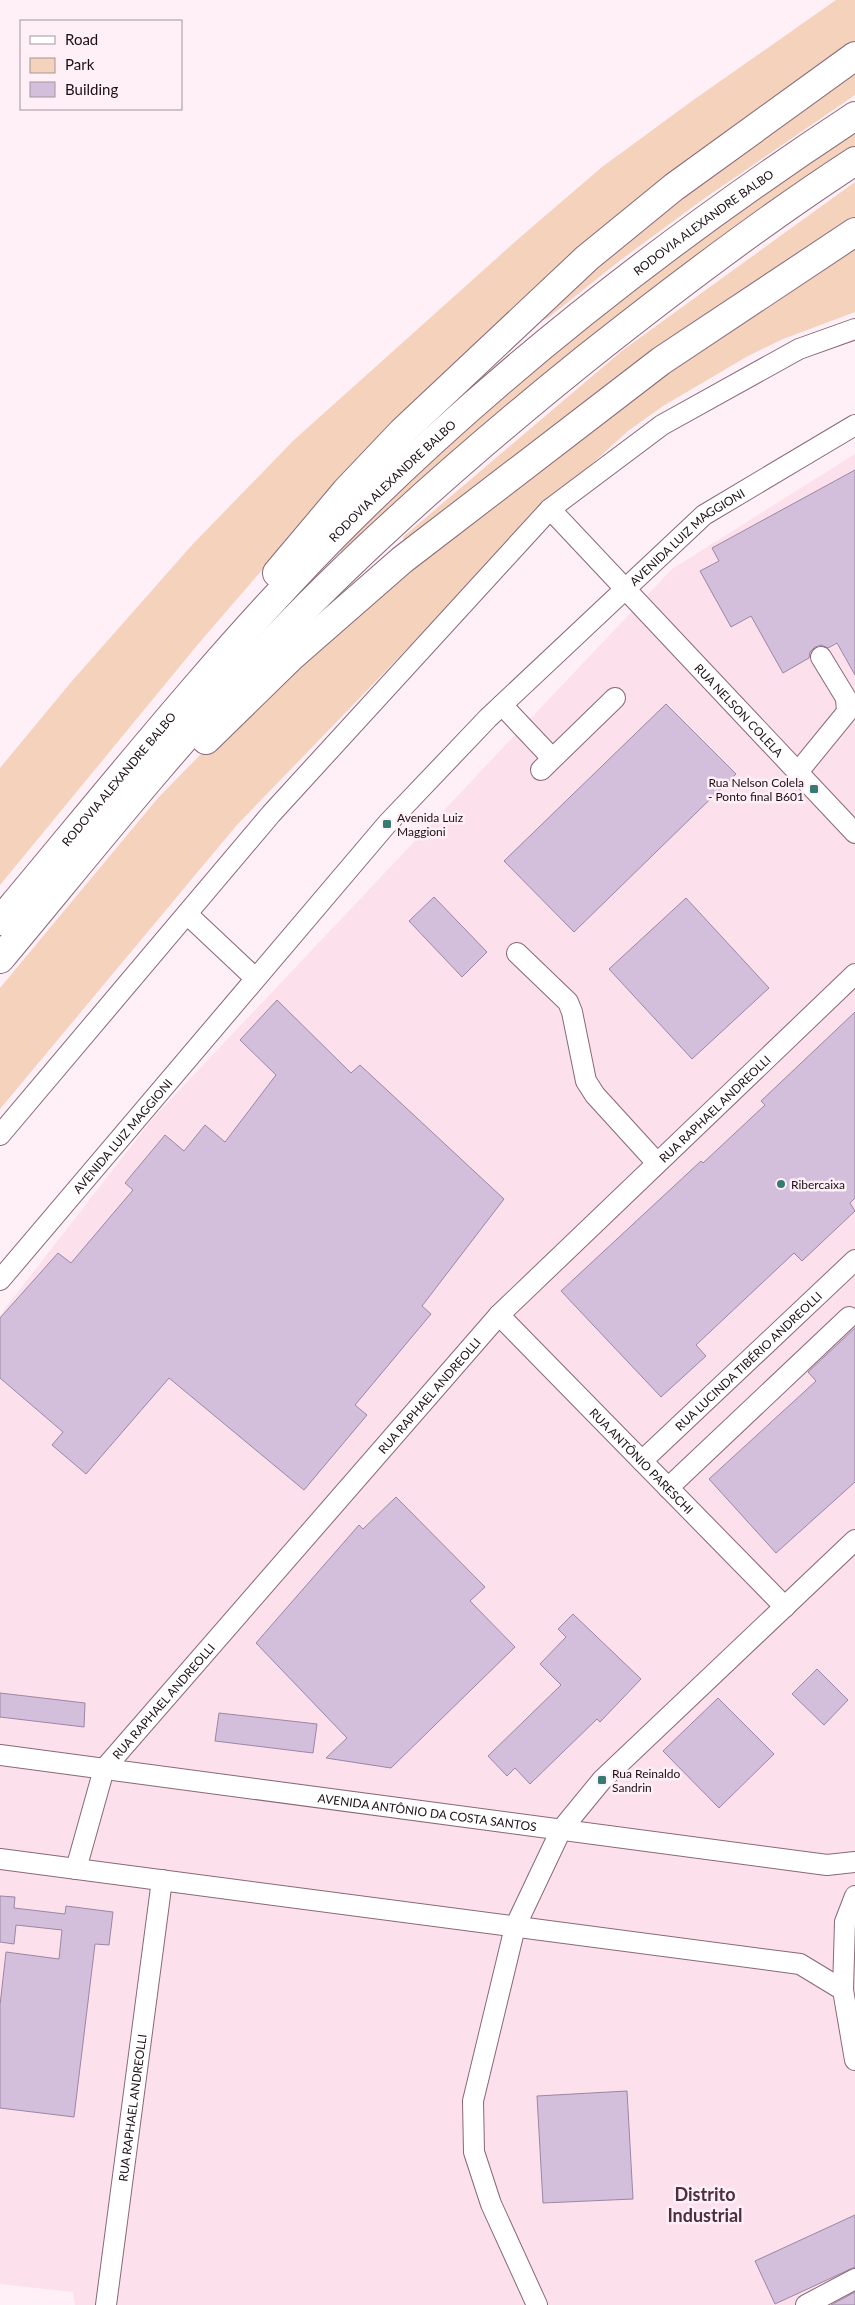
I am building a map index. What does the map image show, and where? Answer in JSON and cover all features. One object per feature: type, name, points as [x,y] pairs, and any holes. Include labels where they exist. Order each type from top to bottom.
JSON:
[{"type":"highway","points":[[102,799],[304,540],[402,432],[587,258],[674,187],[855,56]]},
{"type":"highway","name":"RODOVIA ALEXANDRE BALBO","points":[[0,921],[256,619],[333,537],[442,432],[581,312],[633,272],[722,206],[855,116]]},
{"type":"highway","name":"RODOVIA ALEXANDRE BALBO","points":[[0,959],[65,880],[261,654],[324,590],[450,472],[536,399],[693,275],[808,192],[855,161]]},
{"type":"highway","points":[[65,880],[291,657],[402,560],[662,361],[855,232]]},
{"type":"street","points":[[0,1135],[271,814],[550,510],[662,425],[799,349],[855,329]]},
{"type":"street","name":"AVENIDA LUIZ MAGGIONI","points":[[0,1280],[387,824],[502,704],[704,515],[855,425]]},
{"type":"street","name":"RUA NELSON COLELA","points":[[550,510],[855,832]]},
{"type":"street","points":[[798,772],[851,714],[846,698],[821,657]]},
{"type":"street","points":[[502,704],[546,764],[615,698]]},
{"type":"street","points":[[187,914],[255,978]]},
{"type":"street","points":[[516,953],[568,1002],[572,1012],[586,1081],[595,1095],[657,1164]]},
{"type":"street","name":"RUA RAPHAEL ANDREOLLI","points":[[76,1869],[104,1769],[499,1315],[855,974]]},
{"type":"street","name":"RUA LUCINDA TIBÉRIO ANDREOLLI","points":[[642,1461],[855,1260]]},
{"type":"street","name":"RUA ANTÔNIO PARESCHI","points":[[499,1315],[785,1606]]},
{"type":"street","points":[[668,1488],[849,1317]]},
{"type":"street","points":[[537,2305],[491,2204],[474,2152],[473,2101],[516,1927],[561,1830],[602,1780],[855,1540]]},
{"type":"street","name":"AVENIDA ANTÔNIO DA COSTA SANTOS","points":[[0,1755],[827,1866],[855,1862]]},
{"type":"street","points":[[0,1859],[800,1964],[843,1990]]},
{"type":"street","name":"RUA RAPHAEL ANDREOLLI","points":[[106,2305],[162,1880]]},
{"type":"street","points":[[855,1896],[845,1922],[843,1990],[855,2060]]},
{"type":"street","points":[[806,2305],[855,2279]]},
{"type":"shaded area","points":[[855,454],[855,2305],[75,2305],[73,2292],[0,2284],[0,1315],[153,1118],[672,569]]},
{"type":"green space","points":[[836,0],[855,0],[855,47],[324,498],[199,643],[0,885],[0,768],[72,681],[192,545],[294,440],[517,240],[602,167]]},
{"type":"green space","points":[[855,68],[855,95],[702,200],[618,262],[548,318],[538,322],[604,255]]},
{"type":"green space","points":[[855,126],[855,149],[345,556],[336,546],[382,497],[613,299]]},
{"type":"green space","points":[[855,182],[855,218],[650,353],[404,543],[403,537],[623,350]]},
{"type":"green space","points":[[855,244],[855,312],[783,339],[748,356],[663,406],[628,431],[542,509],[236,826],[0,1109],[0,988],[158,798],[243,711],[391,579],[649,384]]},
{"type":"building","points":[[855,470],[855,675],[837,643],[828,648],[821,645],[815,647],[810,652],[809,658],[783,673],[751,616],[731,627],[700,571],[719,561],[712,548]]},
{"type":"building","points":[[666,704],[736,774],[574,932],[504,861]]},
{"type":"building","points":[[434,897],[487,952],[462,977],[409,921]]},
{"type":"building","points":[[686,898],[769,988],[692,1059],[609,969]]},
{"type":"building","points":[[277,1000],[351,1073],[360,1065],[504,1199],[422,1306],[431,1314],[355,1405],[367,1415],[304,1490],[169,1378],[86,1474],[52,1445],[63,1432],[0,1378],[0,1318],[58,1253],[71,1263],[133,1190],[125,1183],[165,1135],[184,1151],[205,1125],[225,1142],[276,1075],[240,1040]]},
{"type":"building","points":[[855,1012],[855,1198],[850,1203],[855,1211],[802,1261],[794,1253],[696,1345],[706,1356],[661,1397],[561,1291],[701,1161],[703,1163],[765,1105],[761,1101]]},
{"type":"building","points":[[855,1328],[855,1482],[776,1553],[709,1479],[816,1381],[808,1372]]},
{"type":"building","points":[[396,1497],[485,1587],[470,1601],[515,1647],[391,1768],[326,1758],[347,1738],[256,1643],[359,1525],[363,1529]]},
{"type":"building","points":[[573,1614],[641,1679],[600,1722],[597,1719],[530,1784],[515,1768],[507,1776],[488,1756],[561,1685],[540,1664],[566,1637],[558,1629]]},
{"type":"building","points":[[817,1669],[848,1700],[824,1725],[792,1694]]},
{"type":"building","points":[[0,1693],[85,1703],[84,1727],[0,1717]]},
{"type":"building","points":[[718,1698],[774,1754],[719,1808],[663,1751]]},
{"type":"building","points":[[219,1713],[317,1724],[313,1753],[215,1741]]},
{"type":"building","points":[[0,1896],[15,1897],[14,1908],[65,1914],[66,1906],[113,1912],[109,1945],[95,1944],[74,2117],[0,2108],[0,2005],[6,1952],[59,1959],[62,1930],[16,1925],[14,1944],[0,1942]]},
{"type":"building","points":[[627,2091],[633,2199],[543,2203],[537,2096]]},
{"type":"building","points":[[855,2215],[855,2267],[775,2304],[755,2261]]},
{"type":"building","points":[[855,2292],[855,2305],[831,2305]]},
{"type":"place","name":"Rua Nelson Colela - Ponto final B601","points":[[814,789]]},
{"type":"place","name":"Avenida Luiz Maggioni","points":[[387,824]]},
{"type":"place","name":"Ribercaixa","points":[[781,1184]]},
{"type":"place","name":"Rua Reinaldo Sandrin","points":[[602,1780]]},
{"type":"district","name":"Distrito Industrial","points":[[705,2204]]}]
